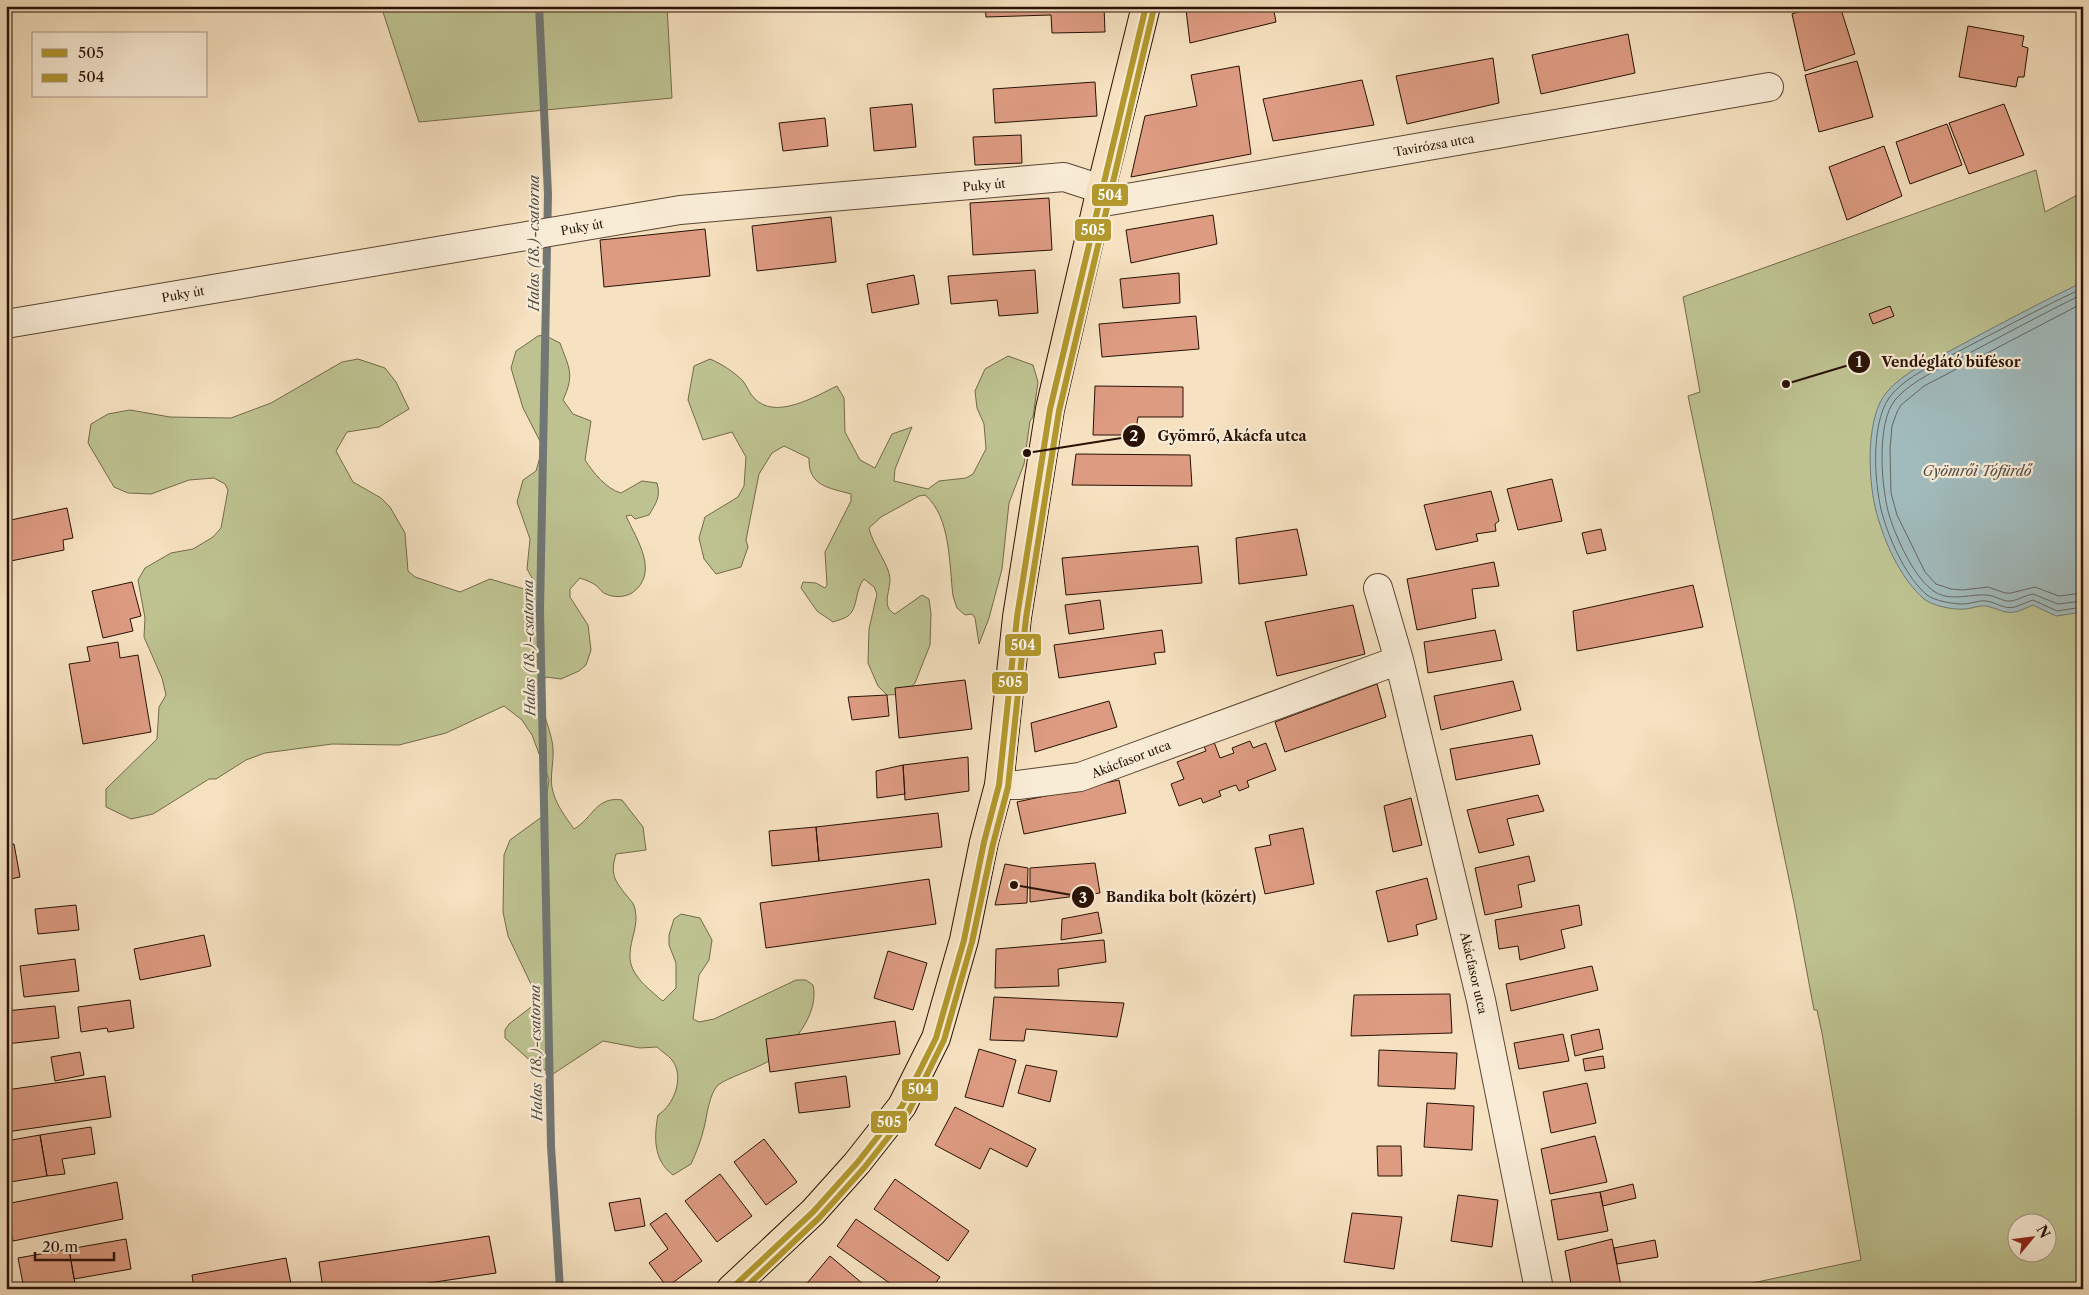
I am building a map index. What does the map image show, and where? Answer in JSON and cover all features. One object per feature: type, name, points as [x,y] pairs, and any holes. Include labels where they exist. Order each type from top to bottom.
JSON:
[{"type":"main road","points":[[731,1289],[813,1212],[857,1163],[902,1106],[936,1038],[964,940],[984,842],[999,785],[1017,617],[1050,409],[1146,6]]},
{"type":"street","name":"Tavirózsa utca","points":[[1100,196],[1769,87]]},
{"type":"street","name":"Puky út","points":[[6,324],[680,210],[1064,177],[1100,196]]},
{"type":"street","name":"Akácfasor utca","points":[[1378,588],[1399,660],[1481,1000],[1539,1289]]},
{"type":"street","name":"Akácfasor utca","points":[[999,785],[1018,785],[1080,777],[1399,660]]},
{"type":"green space","points":[[381,6],[667,6],[672,98],[419,122]]},
{"type":"green space","points":[[2036,170],[2045,212],[2083,192],[2083,1289],[1724,1289],[1861,1260],[1822,1033],[1817,1010],[1814,1010],[1794,903],[1688,396],[1700,392],[1683,297]]},
{"type":"green space","points":[[544,335],[560,343],[568,365],[569,384],[563,400],[573,414],[591,421],[585,460],[588,465],[600,480],[615,491],[621,493],[642,481],[657,483],[658,492],[656,503],[649,515],[635,519],[631,515],[626,516],[644,556],[644,576],[640,585],[632,593],[616,596],[602,592],[597,586],[580,578],[570,589],[570,597],[588,625],[591,650],[586,665],[579,671],[561,679],[546,677],[542,685],[542,703],[552,740],[551,781],[555,797],[574,829],[600,805],[606,801],[613,800],[622,800],[643,827],[646,850],[616,854],[613,872],[616,881],[633,903],[635,909],[636,921],[630,955],[632,968],[640,980],[660,999],[663,1001],[676,988],[676,963],[669,945],[669,935],[674,919],[681,914],[700,918],[712,940],[709,960],[699,975],[693,1019],[699,1022],[714,1019],[796,980],[806,980],[813,985],[812,1007],[802,1030],[785,1049],[767,1062],[718,1085],[710,1099],[701,1138],[691,1164],[673,1175],[666,1169],[656,1148],[658,1115],[669,1105],[678,1082],[676,1067],[667,1055],[657,1047],[640,1048],[603,1041],[553,1074],[534,1064],[505,1038],[505,1030],[509,1024],[539,1001],[508,936],[503,912],[504,855],[510,840],[543,816],[549,780],[532,735],[522,720],[504,706],[446,733],[399,745],[332,744],[265,753],[246,760],[216,779],[209,779],[153,814],[131,819],[106,807],[106,789],[157,739],[159,707],[166,695],[162,678],[144,637],[145,618],[138,580],[145,568],[171,553],[193,549],[213,537],[221,528],[228,490],[225,484],[214,478],[189,480],[151,494],[128,493],[114,487],[88,443],[91,424],[108,414],[130,410],[170,417],[231,418],[271,403],[342,362],[358,359],[385,368],[396,382],[409,409],[379,427],[347,432],[336,451],[353,482],[381,498],[390,507],[405,533],[408,571],[415,577],[460,592],[490,579],[524,589],[530,585],[532,578],[527,569],[530,539],[517,502],[523,480],[536,471],[543,447],[523,408],[511,368],[516,351],[538,336]]},
{"type":"green space","points":[[1008,356],[1033,365],[1038,382],[1024,464],[1009,503],[1002,569],[989,618],[979,644],[975,618],[972,614],[965,615],[957,608],[953,596],[947,542],[940,516],[934,504],[925,495],[919,496],[881,517],[869,528],[889,574],[887,603],[891,611],[895,614],[922,595],[929,599],[931,614],[930,645],[915,683],[903,694],[887,695],[878,686],[868,663],[869,629],[877,594],[874,587],[864,579],[851,613],[845,618],[833,622],[817,611],[801,588],[803,582],[816,583],[825,588],[827,585],[825,552],[851,501],[851,494],[821,484],[812,475],[809,458],[784,446],[772,453],[759,474],[746,540],[748,547],[741,567],[716,574],[704,559],[699,538],[705,517],[738,497],[744,486],[746,457],[732,432],[703,440],[688,400],[694,366],[710,359],[719,363],[743,381],[754,398],[763,404],[773,407],[796,404],[837,386],[844,398],[845,432],[860,460],[875,468],[892,434],[912,427],[895,469],[894,481],[928,489],[939,481],[966,478],[973,474],[986,449],[984,424],[977,408],[975,391],[985,369]]},
{"type":"water","name":"Gyömrői Tófürdő","points":[[2083,282],[2083,612],[2056,616],[2033,605],[2020,611],[2011,612],[2004,612],[1986,606],[1954,609],[1938,606],[1924,599],[1916,592],[1903,574],[1886,542],[1875,508],[1870,456],[1874,420],[1879,405],[1893,385],[1911,372]]},
{"type":"building","points":[[985,6],[1104,6],[1105,32],[1052,33],[1051,15],[986,17]]},
{"type":"building","points":[[1204,6],[1273,6],[1276,22],[1190,43],[1186,10]]},
{"type":"building","points":[[1815,6],[1840,6],[1855,54],[1805,71],[1792,14]]},
{"type":"building","points":[[1968,26],[2024,36],[2022,46],[2028,48],[2024,77],[2018,77],[2016,87],[1959,77]]},
{"type":"building","points":[[1628,34],[1635,73],[1541,94],[1532,55]]},
{"type":"building","points":[[1493,58],[1499,103],[1407,124],[1396,76]]},
{"type":"building","points":[[1857,61],[1873,117],[1819,132],[1805,75]]},
{"type":"building","points":[[1239,66],[1251,154],[1131,177],[1145,116],[1197,106],[1191,75]]},
{"type":"building","points":[[1362,80],[1374,125],[1273,141],[1263,99]]},
{"type":"building","points":[[1095,82],[1097,116],[995,123],[993,89]]},
{"type":"building","points":[[912,104],[916,147],[874,151],[870,108]]},
{"type":"building","points":[[2004,104],[2024,155],[1969,174],[1949,123]]},
{"type":"building","points":[[825,118],[828,146],[783,151],[779,123]]},
{"type":"building","points":[[1947,124],[1962,165],[1910,184],[1896,142]]},
{"type":"building","points":[[1021,135],[1022,163],[975,165],[973,137]]},
{"type":"building","points":[[1884,146],[1902,196],[1847,220],[1829,167]]},
{"type":"building","points":[[1049,198],[1052,250],[973,255],[970,203]]},
{"type":"building","points":[[1213,215],[1217,244],[1131,263],[1126,230]]},
{"type":"building","points":[[831,217],[836,262],[757,271],[752,226]]},
{"type":"building","points":[[705,229],[710,276],[604,287],[600,240]]},
{"type":"building","points":[[1035,270],[1038,313],[999,316],[997,300],[951,304],[948,276]]},
{"type":"building","points":[[1179,273],[1180,303],[1123,308],[1120,279]]},
{"type":"building","points":[[914,275],[919,304],[872,313],[867,284]]},
{"type":"building","points":[[1890,306],[1894,316],[1873,324],[1869,314]]},
{"type":"building","points":[[1196,316],[1199,349],[1102,357],[1099,324]]},
{"type":"building","points":[[1095,386],[1183,387],[1183,417],[1138,417],[1135,435],[1093,435]]},
{"type":"building","points":[[1076,454],[1190,455],[1192,486],[1072,485]]},
{"type":"building","points":[[1552,479],[1562,521],[1518,530],[1507,489]]},
{"type":"building","points":[[1491,491],[1499,521],[1495,524],[1496,531],[1476,534],[1478,541],[1436,550],[1424,505]]},
{"type":"building","points":[[67,508],[73,538],[63,540],[64,550],[6,562],[6,521]]},
{"type":"building","points":[[1297,529],[1307,575],[1239,584],[1236,538]]},
{"type":"building","points":[[1601,529],[1606,550],[1587,554],[1582,533]]},
{"type":"building","points":[[1198,546],[1202,583],[1066,595],[1062,558]]},
{"type":"building","points":[[1494,562],[1499,586],[1472,589],[1476,618],[1417,630],[1407,579]]},
{"type":"building","points":[[132,582],[141,616],[130,619],[133,631],[103,638],[92,591]]},
{"type":"building","points":[[1693,585],[1703,627],[1577,651],[1573,611]]},
{"type":"building","points":[[1100,600],[1104,629],[1069,634],[1065,605]]},
{"type":"building","points":[[1353,605],[1365,654],[1277,676],[1265,622]]},
{"type":"building","points":[[1162,630],[1165,652],[1154,653],[1156,664],[1059,678],[1054,645]]},
{"type":"building","points":[[1495,630],[1502,660],[1428,673],[1424,642]]},
{"type":"building","points":[[118,642],[120,658],[138,655],[151,732],[83,744],[69,664],[90,661],[87,647]]},
{"type":"building","points":[[965,680],[972,729],[899,738],[895,688]]},
{"type":"building","points":[[1513,681],[1521,710],[1441,730],[1434,696]]},
{"type":"building","points":[[1377,684],[1386,717],[1285,752],[1275,722]]},
{"type":"building","points":[[887,695],[889,716],[852,720],[848,697]]},
{"type":"building","points":[[1109,701],[1117,727],[1035,752],[1031,723]]},
{"type":"building","points":[[1532,735],[1540,764],[1456,780],[1450,749]]},
{"type":"building","points":[[1250,741],[1253,748],[1266,743],[1276,770],[1247,781],[1249,787],[1239,791],[1236,785],[1219,791],[1221,796],[1203,803],[1201,798],[1179,806],[1171,784],[1184,779],[1177,762],[1206,751],[1204,746],[1214,742],[1220,758],[1234,753],[1232,748]]},
{"type":"building","points":[[968,757],[969,791],[905,800],[903,765]]},
{"type":"building","points":[[903,765],[905,794],[877,798],[876,771]]},
{"type":"building","points":[[1119,780],[1126,813],[1024,834],[1017,802]]},
{"type":"building","points":[[1538,795],[1544,811],[1507,819],[1514,845],[1479,853],[1467,810]]},
{"type":"building","points":[[1411,798],[1422,845],[1393,852],[1384,806]]},
{"type":"building","points":[[938,813],[942,847],[819,861],[816,827]]},
{"type":"building","points":[[816,827],[819,861],[772,866],[769,831]]},
{"type":"building","points":[[1303,828],[1314,884],[1265,894],[1255,848],[1271,845],[1269,835]]},
{"type":"building","points":[[14,844],[20,877],[6,880],[6,845]]},
{"type":"building","points":[[1529,856],[1535,881],[1518,885],[1522,907],[1485,915],[1475,868]]},
{"type":"building","points":[[1095,863],[1100,893],[1030,902],[1030,868]]},
{"type":"building","points":[[1005,864],[1028,868],[1027,903],[995,905]]},
{"type":"building","points":[[1427,878],[1437,919],[1416,925],[1418,935],[1388,942],[1376,891]]},
{"type":"building","points":[[929,879],[936,924],[766,948],[760,903]]},
{"type":"building","points":[[76,905],[79,930],[38,934],[35,909]]},
{"type":"building","points":[[1579,905],[1582,925],[1561,930],[1565,948],[1520,960],[1518,946],[1499,949],[1495,920]]},
{"type":"building","points":[[1098,912],[1102,933],[1061,940],[1062,919]]},
{"type":"building","points":[[204,935],[211,966],[140,980],[134,949]]},
{"type":"building","points":[[1104,940],[1106,962],[1058,969],[1059,986],[995,988],[996,949]]},
{"type":"building","points":[[888,951],[927,963],[913,1010],[874,998]]},
{"type":"building","points":[[75,959],[79,991],[24,997],[20,966]]},
{"type":"building","points":[[1592,966],[1598,990],[1511,1011],[1506,984]]},
{"type":"building","points":[[1450,994],[1452,1033],[1351,1036],[1354,995]]},
{"type":"building","points":[[994,997],[1124,1003],[1117,1037],[1026,1029],[1024,1041],[990,1040]]},
{"type":"building","points":[[130,1000],[134,1028],[108,1032],[107,1028],[81,1032],[78,1007]]},
{"type":"building","points":[[55,1006],[59,1038],[6,1044],[6,1011]]},
{"type":"building","points":[[895,1021],[900,1054],[770,1072],[766,1039]]},
{"type":"building","points":[[1599,1029],[1603,1049],[1575,1056],[1571,1035]]},
{"type":"building","points":[[1563,1034],[1569,1061],[1519,1069],[1514,1043]]},
{"type":"building","points":[[979,1049],[1016,1060],[1003,1107],[965,1097]]},
{"type":"building","points":[[1379,1050],[1457,1053],[1455,1089],[1378,1086]]},
{"type":"building","points":[[80,1052],[84,1075],[55,1081],[51,1057]]},
{"type":"building","points":[[1603,1056],[1605,1068],[1585,1071],[1583,1059]]},
{"type":"building","points":[[1026,1065],[1057,1071],[1050,1102],[1018,1093]]},
{"type":"building","points":[[105,1076],[111,1117],[6,1132],[6,1090]]},
{"type":"building","points":[[846,1076],[850,1107],[799,1113],[795,1083]]},
{"type":"building","points":[[1587,1083],[1596,1123],[1551,1133],[1543,1092]]},
{"type":"building","points":[[1427,1103],[1474,1106],[1472,1150],[1424,1147]]},
{"type":"building","points":[[955,1107],[1036,1149],[1027,1167],[990,1148],[980,1169],[935,1145]]},
{"type":"building","points":[[91,1127],[95,1154],[62,1159],[65,1174],[47,1176],[40,1135]]},
{"type":"building","points":[[40,1135],[47,1176],[10,1182],[6,1158],[6,1141]]},
{"type":"building","points":[[1595,1136],[1607,1182],[1550,1194],[1541,1149]]},
{"type":"building","points":[[764,1139],[797,1182],[766,1205],[734,1162]]},
{"type":"building","points":[[1377,1146],[1401,1146],[1402,1176],[1378,1176]]},
{"type":"building","points":[[720,1174],[752,1216],[717,1242],[685,1201]]},
{"type":"building","points":[[895,1179],[969,1231],[948,1261],[874,1209]]},
{"type":"building","points":[[117,1182],[123,1219],[13,1241],[6,1204]]},
{"type":"building","points":[[1633,1184],[1636,1198],[1603,1206],[1600,1192]]},
{"type":"building","points":[[1600,1192],[1608,1231],[1558,1240],[1551,1200]]},
{"type":"building","points":[[1458,1195],[1498,1200],[1492,1247],[1451,1241]]},
{"type":"building","points":[[640,1198],[645,1226],[615,1231],[609,1203]]},
{"type":"building","points":[[666,1213],[702,1261],[667,1287],[649,1263],[668,1249],[650,1224]]},
{"type":"building","points":[[1352,1213],[1402,1217],[1394,1269],[1344,1262]]},
{"type":"building","points":[[856,1219],[940,1277],[931,1289],[898,1289],[837,1246]]},
{"type":"building","points":[[489,1236],[496,1273],[388,1289],[323,1289],[319,1262]]},
{"type":"building","points":[[126,1239],[131,1269],[74,1279],[69,1249]]},
{"type":"building","points":[[1612,1239],[1621,1286],[1611,1289],[1572,1289],[1565,1251]]},
{"type":"building","points":[[1655,1240],[1658,1257],[1617,1264],[1614,1248]]},
{"type":"building","points":[[69,1249],[76,1289],[24,1289],[18,1258]]},
{"type":"building","points":[[830,1256],[869,1289],[803,1288]]},
{"type":"building","points":[[286,1258],[292,1289],[194,1289],[192,1275]]},
{"type":"building","points":[[1371,1284],[1371,1289],[1321,1289],[1321,1287]]},
{"type":"waterway","name":"Halas (18.)-csatorna","points":[[539,6],[548,194],[540,610],[551,1146],[560,1289]]},
{"type":"transit line","name":"505","points":[[731,1289],[813,1212],[857,1163],[902,1106],[936,1038],[964,940],[984,842],[999,785],[1017,617],[1050,409],[1146,6]]},
{"type":"transit line","name":"504","points":[[744,1289],[819,1218],[864,1168],[909,1111],[944,1040],[972,942],[993,844],[1008,787],[1026,618],[1059,411],[1154,8]]},
{"type":"place","name":"Vendéglátó büfésor","points":[[1786,384]]},
{"type":"place","name":"Gyömrő, Akácfa utca","points":[[1027,453]]},
{"type":"place","name":"Bandika bolt (közért)","points":[[1014,885]]}]
